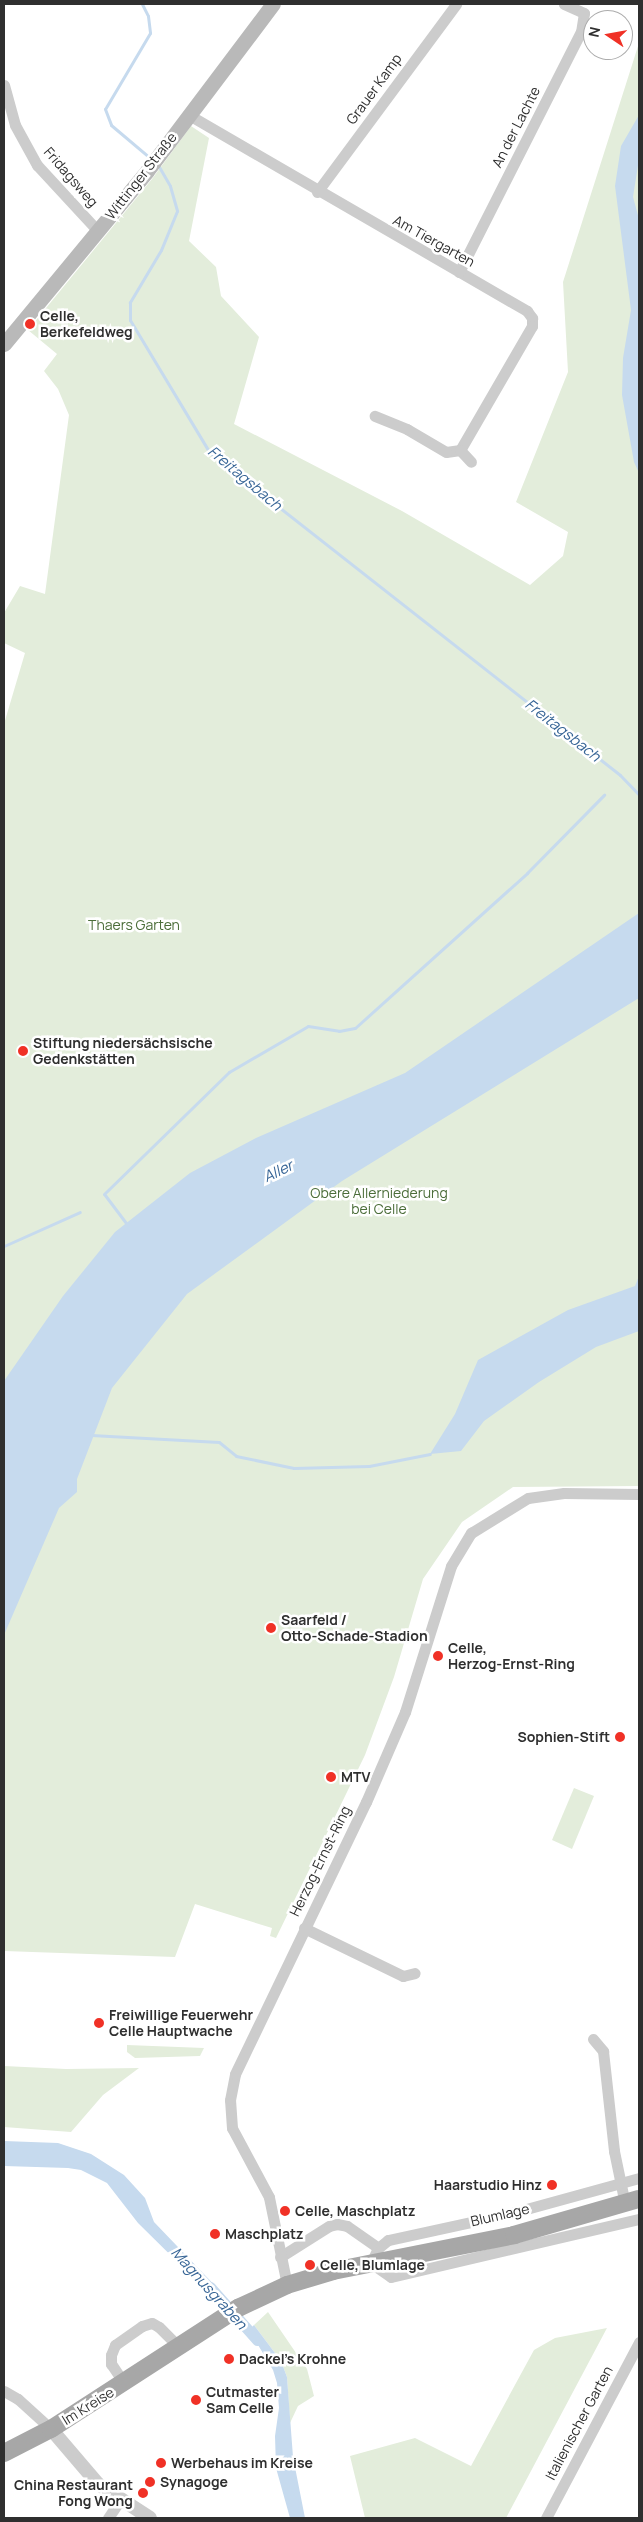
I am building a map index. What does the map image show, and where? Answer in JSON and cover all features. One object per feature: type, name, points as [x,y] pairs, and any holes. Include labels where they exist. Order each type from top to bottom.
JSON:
[{"type":"main road","name":"Wittinger Straße","points":[[4,344],[147,171],[273,4]]},
{"type":"main road","name":"Blumlage","points":[[287,2285],[374,2256],[470,2251],[632,2201]]},
{"type":"main road","name":"Im Kreise","points":[[4,2453],[51,2429],[124,2384],[233,2312],[287,2285]]},
{"type":"street","name":"Grauer Kamp","points":[[316,192],[456,4]]},
{"type":"street","name":"An der Lachte","points":[[459,272],[581,32],[584,13],[564,4]]},
{"type":"street","name":"Fridagsweg","points":[[4,85],[15,125],[37,165],[98,231]]},
{"type":"street","name":"Am Tiergarten","points":[[189,115],[316,192],[527,311],[532,326],[460,450]]},
{"type":"street","points":[[375,416],[407,429],[446,452],[460,450],[471,462]]},
{"type":"street","name":"Herzog-Ernst-Ring","points":[[287,2285],[269,2198],[232,2128],[230,2100],[240,2063],[366,1802],[405,1712],[437,1602],[451,1566],[471,1533],[528,1498],[564,1493],[639,1494]]},
{"type":"street","points":[[304,1928],[403,1976],[415,1972]]},
{"type":"street","points":[[593,2039],[603,2051],[620,2183],[632,2201]]},
{"type":"street","name":"Blumlage","points":[[374,2256],[388,2240],[512,2213],[639,2178]]},
{"type":"street","name":"Blumlage","points":[[470,2251],[639,2219]]},
{"type":"street","points":[[280,2257],[329,2226],[337,2224],[347,2226],[374,2256]]},
{"type":"street","name":"Im Kreise","points":[[124,2384],[111,2364],[111,2355],[115,2345],[142,2326],[152,2323],[159,2327],[179,2347]]},
{"type":"street","name":"Italienischer Garten","points":[[546,2518],[639,2342]]},
{"type":"street","points":[[4,2392],[18,2399],[51,2429],[98,2484],[150,2518]]},
{"type":"street","points":[[108,2518],[120,2500]]},
{"type":"green space","points":[[639,43],[639,1486],[513,1487],[462,1522],[423,1579],[394,1677],[365,1755],[276,1938],[270,1936],[272,1928],[195,1904],[175,1957],[4,1951],[4,724],[25,653],[4,643],[4,613],[20,586],[45,594],[69,415],[58,389],[44,371],[57,354],[28,330],[152,179],[191,126],[209,138],[189,241],[216,267],[221,296],[259,337],[234,424],[402,511],[530,585],[563,556],[568,532],[516,502],[568,372],[563,282]]},
{"type":"green space","points":[[574,1788],[594,1796],[572,1849],[552,1840]]},
{"type":"green space","points":[[127,2045],[204,2048],[200,2056],[135,2058],[127,2052]]},
{"type":"green space","points":[[4,2066],[66,2069],[139,2068],[103,2095],[71,2132],[4,2127]]},
{"type":"green space","points":[[268,2312],[307,2369],[314,2396],[298,2406],[290,2423],[287,2377],[281,2361],[254,2325]]},
{"type":"green space","points":[[607,2328],[506,2518],[365,2518],[350,2456],[415,2438],[471,2466],[534,2350],[555,2338]]},
{"type":"water","points":[[639,115],[639,159],[633,197],[639,219],[639,473],[634,462],[622,395],[623,358],[631,310],[615,186],[621,146]]},
{"type":"water","name":"Aller","points":[[639,913],[639,998],[342,1181],[187,1294],[112,1388],[77,1479],[77,1492],[59,1508],[4,1635],[4,1381],[63,1296],[115,1232],[190,1173],[256,1138],[405,1073]]},
{"type":"water","points":[[639,1276],[639,1331],[596,1347],[539,1382],[484,1421],[461,1451],[430,1454],[455,1414],[478,1360],[568,1310],[635,1286]]},
{"type":"water","points":[[4,2141],[58,2143],[91,2154],[124,2175],[145,2198],[154,2222],[224,2295],[216,2300],[138,2223],[107,2183],[81,2170],[4,2166]]},
{"type":"water","points":[[254,2325],[281,2361],[287,2377],[293,2457],[305,2518],[290,2518],[276,2468],[275,2436],[279,2408],[277,2383],[273,2370],[249,2330]]},
{"type":"waterway","name":"Freitagsbach","points":[[142,4],[148,16],[150,33],[105,109],[111,125],[150,158]]},
{"type":"waterway","name":"Freitagsbach","points":[[158,165],[170,186],[177,211],[161,250],[130,302],[130,320],[210,453],[620,775],[639,795]]},
{"type":"waterway","points":[[126,1223],[104,1194],[229,1072],[308,1026],[339,1031],[355,1028],[527,873],[604,795]]},
{"type":"waterway","points":[[4,1246],[80,1212]]},
{"type":"waterway","points":[[91,1435],[219,1442],[236,1456],[294,1468],[369,1466],[430,1454]]},
{"type":"waterway","name":"Magnusgraben","points":[[210,2287],[257,2340]]},
{"type":"place","name":"Celle, Berkefeldweg","points":[[30,324]]},
{"type":"place","name":"Stiftung niedersächsische Gedenkstätten","points":[[23,1051]]},
{"type":"place","name":"Saarfeld / Otto-Schade-Stadion","points":[[271,1628]]},
{"type":"place","name":"Celle, Herzog-Ernst-Ring","points":[[438,1656]]},
{"type":"place","name":"Sophien-Stift","points":[[620,1737]]},
{"type":"place","name":"MTV","points":[[331,1777]]},
{"type":"place","name":"Freiwillige Feuerwehr Celle Hauptwache","points":[[99,2023]]},
{"type":"place","name":"Haarstudio Hinz","points":[[552,2185]]},
{"type":"place","name":"Celle, Maschplatz","points":[[285,2211]]},
{"type":"place","name":"Maschplatz","points":[[215,2234]]},
{"type":"place","name":"Celle, Blumlage","points":[[310,2265]]},
{"type":"place","name":"Dackel's Krohne","points":[[229,2359]]},
{"type":"place","name":"Cutmaster Sam Celle","points":[[196,2400]]},
{"type":"place","name":"Werbehaus im Kreise","points":[[161,2463]]},
{"type":"place","name":"Synagoge","points":[[150,2482]]},
{"type":"place","name":"China Restaurant Fong Wong","points":[[143,2493]]},
{"type":"park label","name":"Thaers Garten","points":[[134,925]]},
{"type":"park label","name":"Obere Allerniederung bei Celle","points":[[379,1202]]}]
